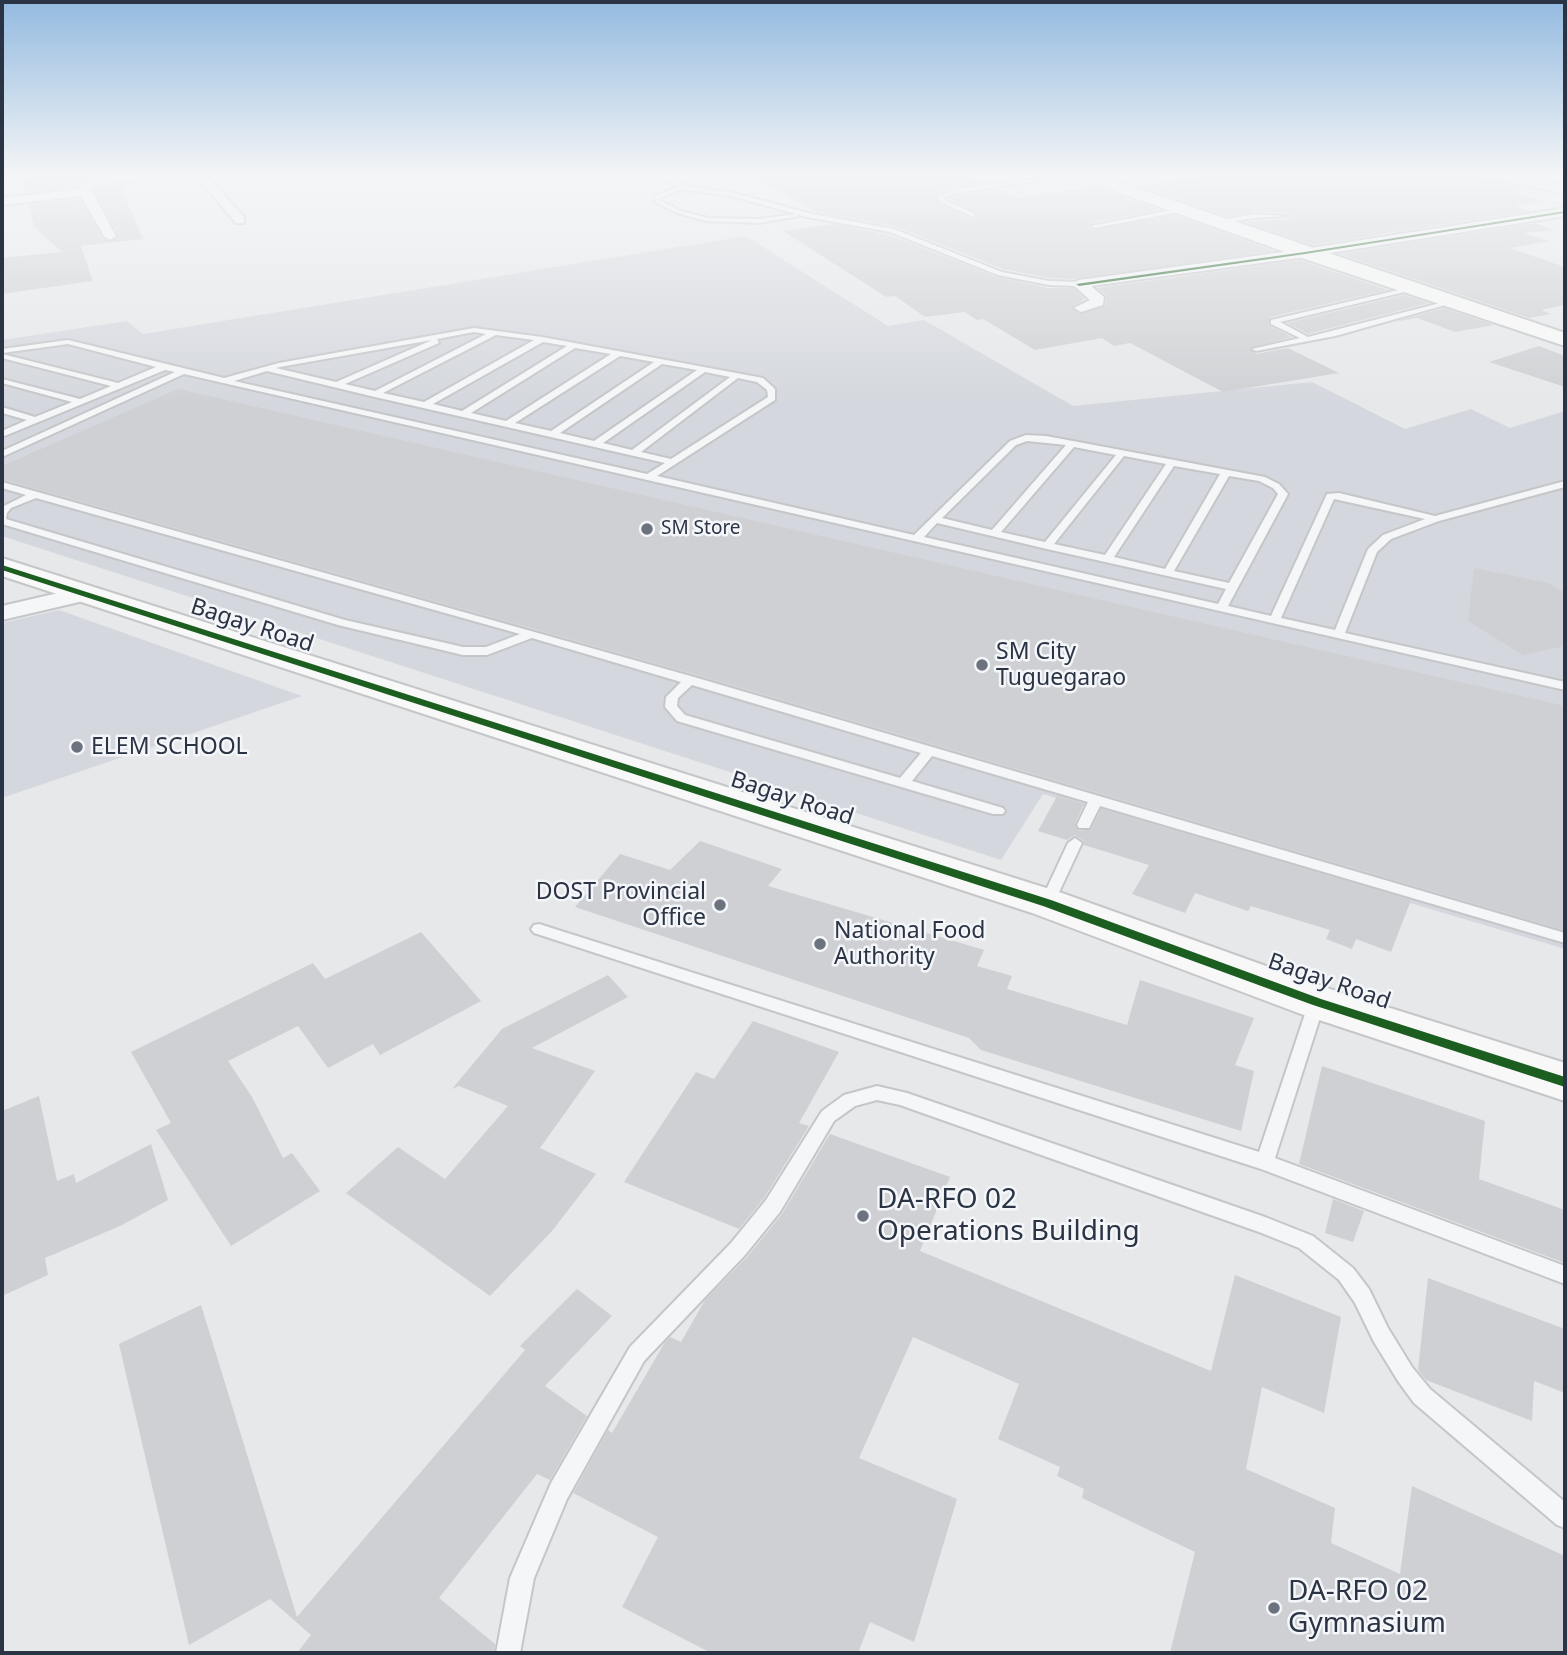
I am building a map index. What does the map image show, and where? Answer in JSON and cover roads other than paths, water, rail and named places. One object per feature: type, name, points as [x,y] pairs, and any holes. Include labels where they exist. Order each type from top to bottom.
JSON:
[{"type":"street","points":[[1300,251],[1565,340]]},
{"type":"street","points":[[1079,284],[1316,251]]},
{"type":"street","points":[[1079,284],[1097,297],[1098,302],[1081,308]]},
{"type":"street","name":"Bagay Road","points":[[2,567],[1046,903],[1317,1002],[1565,1082]]},
{"type":"street","points":[[2,613],[84,594]]},
{"type":"lane","points":[[944,251],[1000,274],[1079,284]]},
{"type":"lane","points":[[1308,340],[1274,323],[1292,316],[1412,289]]},
{"type":"lane","points":[[1256,349],[1308,340],[1452,302]]},
{"type":"lane","points":[[336,385],[459,331]]},
{"type":"lane","points":[[225,381],[266,369],[459,331],[497,331],[737,375],[761,380],[771,388],[772,398],[649,477]]},
{"type":"lane","points":[[375,394],[497,331]]},
{"type":"lane","points":[[425,405],[542,339]]},
{"type":"lane","points":[[2,354],[68,342],[164,367],[1565,686]]},
{"type":"lane","points":[[463,414],[575,345]]},
{"type":"lane","points":[[508,424],[619,353]]},
{"type":"lane","points":[[2,354],[117,385]]},
{"type":"lane","points":[[553,434],[661,361]]},
{"type":"lane","points":[[2,434],[164,367]]},
{"type":"lane","points":[[266,369],[673,462]]},
{"type":"lane","points":[[596,444],[704,369]]},
{"type":"lane","points":[[2,454],[184,371]]},
{"type":"lane","points":[[635,453],[737,375]]},
{"type":"lane","points":[[2,381],[78,401]]},
{"type":"lane","points":[[2,410],[35,420]]},
{"type":"lane","points":[[917,538],[1013,443],[1036,439],[1262,479],[1276,486],[1283,494],[1221,608]]},
{"type":"lane","points":[[2,441],[19,446]]},
{"type":"lane","points":[[994,534],[1072,444]]},
{"type":"lane","points":[[1047,546],[1122,453]]},
{"type":"lane","points":[[1108,559],[1172,462]]},
{"type":"lane","points":[[1168,572],[1226,472]]},
{"type":"lane","points":[[1339,634],[1372,551],[1387,537],[1435,519],[1565,484]]},
{"type":"lane","points":[[2,485],[690,680],[1565,938]]},
{"type":"lane","points":[[34,495],[8,506],[2,519],[342,623],[463,651],[487,651],[512,644],[531,634]]},
{"type":"lane","points":[[1275,620],[1330,496],[1435,519]]},
{"type":"lane","points":[[936,520],[1231,587]]},
{"type":"lane","points":[[690,680],[672,697],[671,707],[681,718],[998,811]]},
{"type":"lane","points":[[904,782],[929,751]]},
{"type":"lane","points":[[1084,825],[1096,800]]},
{"type":"lane","points":[[1046,903],[1075,843]]},
{"type":"lane","points":[[539,929],[1265,1162],[1565,1275]]},
{"type":"lane","points":[[1265,1162],[1317,1002]]},
{"type":"lane","points":[[508,1653],[522,1578],[559,1491],[637,1354],[747,1238],[772,1206],[828,1116],[850,1100],[877,1093],[914,1102],[1265,1225],[1306,1242],[1346,1273],[1363,1296],[1381,1335],[1405,1374],[1422,1396],[1565,1517]]},
{"type":"place","name":"SM Store","points":[[647,529]]},
{"type":"place","name":"SM City Tuguegarao","points":[[982,665]]},
{"type":"place","name":"ELEM SCHOOL","points":[[77,747]]},
{"type":"place","name":"DOST Provincial Office","points":[[720,905]]},
{"type":"place","name":"National Food Authority","points":[[820,944]]},
{"type":"place","name":"DA-RFO 02 Operations Building","points":[[863,1216]]},
{"type":"place","name":"DA-RFO 02 Gymnasium","points":[[1274,1608]]}]
